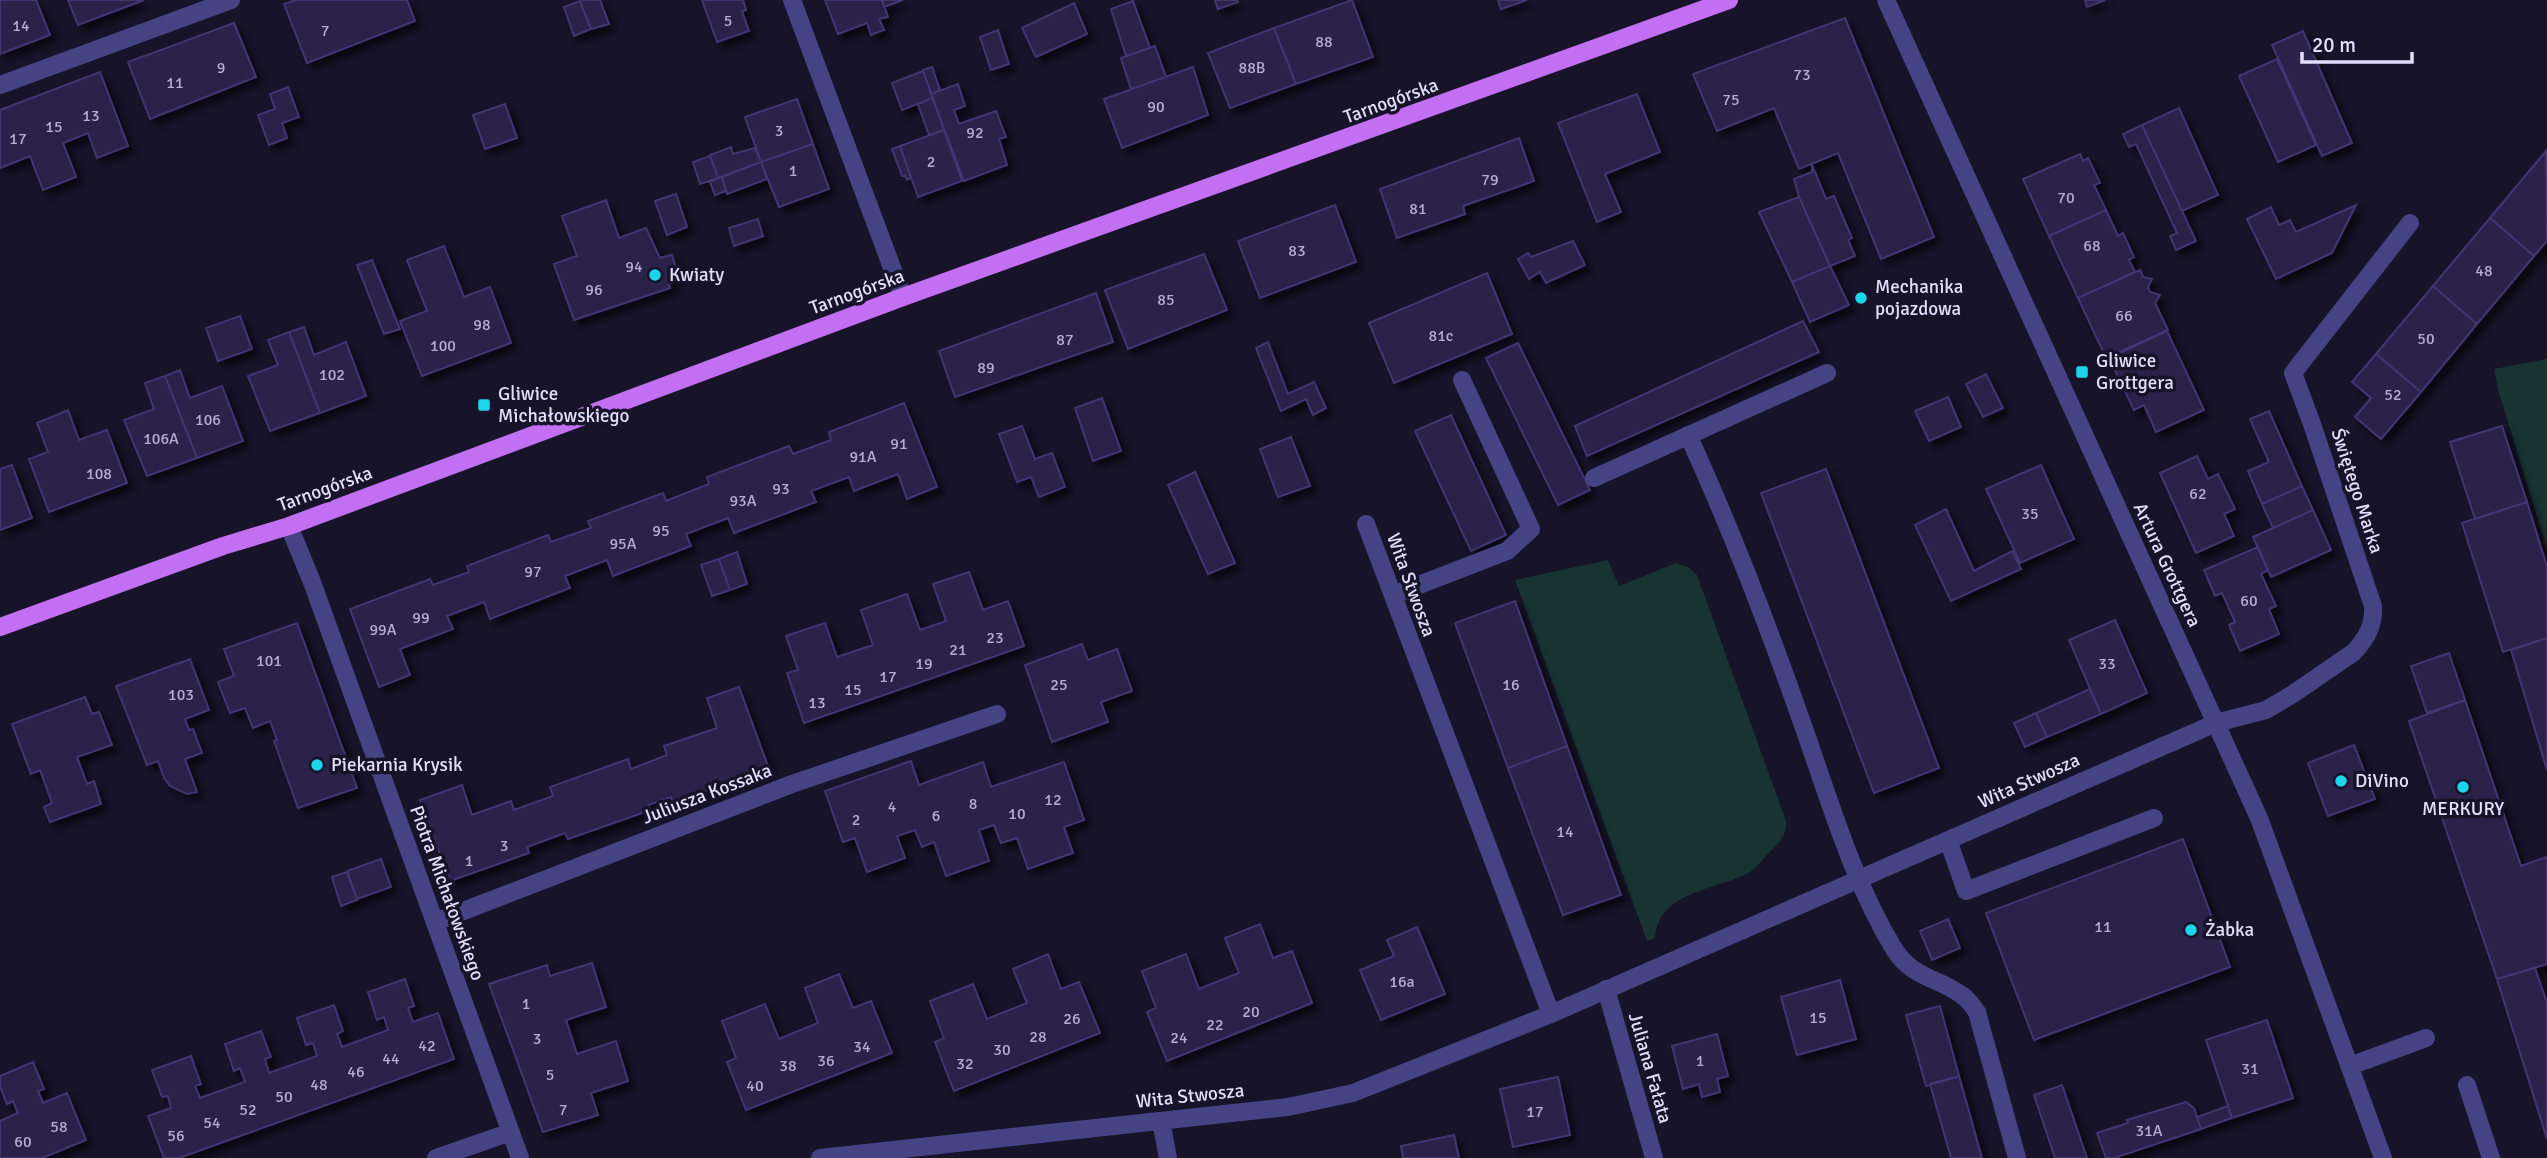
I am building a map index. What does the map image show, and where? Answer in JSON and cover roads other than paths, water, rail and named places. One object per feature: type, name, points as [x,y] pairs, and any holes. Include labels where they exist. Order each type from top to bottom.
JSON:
[{"type":"main road","name":"Tarnogórska","points":[[0,627],[223,546],[289,526],[903,297],[1730,0]]},
{"type":"street","points":[[0,85],[231,0]]},
{"type":"street","points":[[792,0],[903,297]]},
{"type":"street","name":"Artura Grottgera","points":[[1886,0],[2259,818],[2383,1158]]},
{"type":"street","name":"Świętego Marka","points":[[2216,723],[2266,710],[2293,694],[2354,652],[2369,631],[2373,606],[2293,373],[2410,223]]},
{"type":"street","points":[[1594,478],[1827,373]]},
{"type":"street","points":[[1393,595],[1507,551],[1531,529],[1462,380]]},
{"type":"street","points":[[1688,435],[1784,673],[1849,857],[1894,949],[1906,965],[1965,997],[1977,1013],[2017,1158]]},
{"type":"street","name":"Wita Stwosza","points":[[1366,524],[1551,1014]]},
{"type":"street","name":"Piotra Michałowskiego","points":[[289,526],[520,1158]]},
{"type":"street","name":"Juliusza Kossaka","points":[[435,922],[792,784],[997,714]]},
{"type":"street","name":"Wita Stwosza","points":[[820,1158],[1288,1107],[1353,1093],[1551,1014],[2216,723]]},
{"type":"street","points":[[1948,840],[1966,891],[2154,818]]},
{"type":"street","name":"Juliana Fałata","points":[[1606,989],[1654,1158]]},
{"type":"street","points":[[2350,1066],[2426,1038]]},
{"type":"street","points":[[2467,1085],[2491,1158]]},
{"type":"street","points":[[1161,1121],[1168,1158]]},
{"type":"street","points":[[436,1158],[511,1132]]},
{"type":"place","name":"Kwiaty","points":[[655,275]]},
{"type":"place","name":"Mechanika pojazdowa","points":[[1861,298]]},
{"type":"place","name":"Gliwice Grottgera","points":[[2082,372]]},
{"type":"place","name":"Gliwice Michałowskiego","points":[[484,405]]},
{"type":"place","name":"Piekarnia Krysik","points":[[317,765]]},
{"type":"place","name":"DiVino","points":[[2341,781]]},
{"type":"place","name":"MERKURY","points":[[2463,787]]},
{"type":"place","name":"Żabka","points":[[2191,930]]}]
